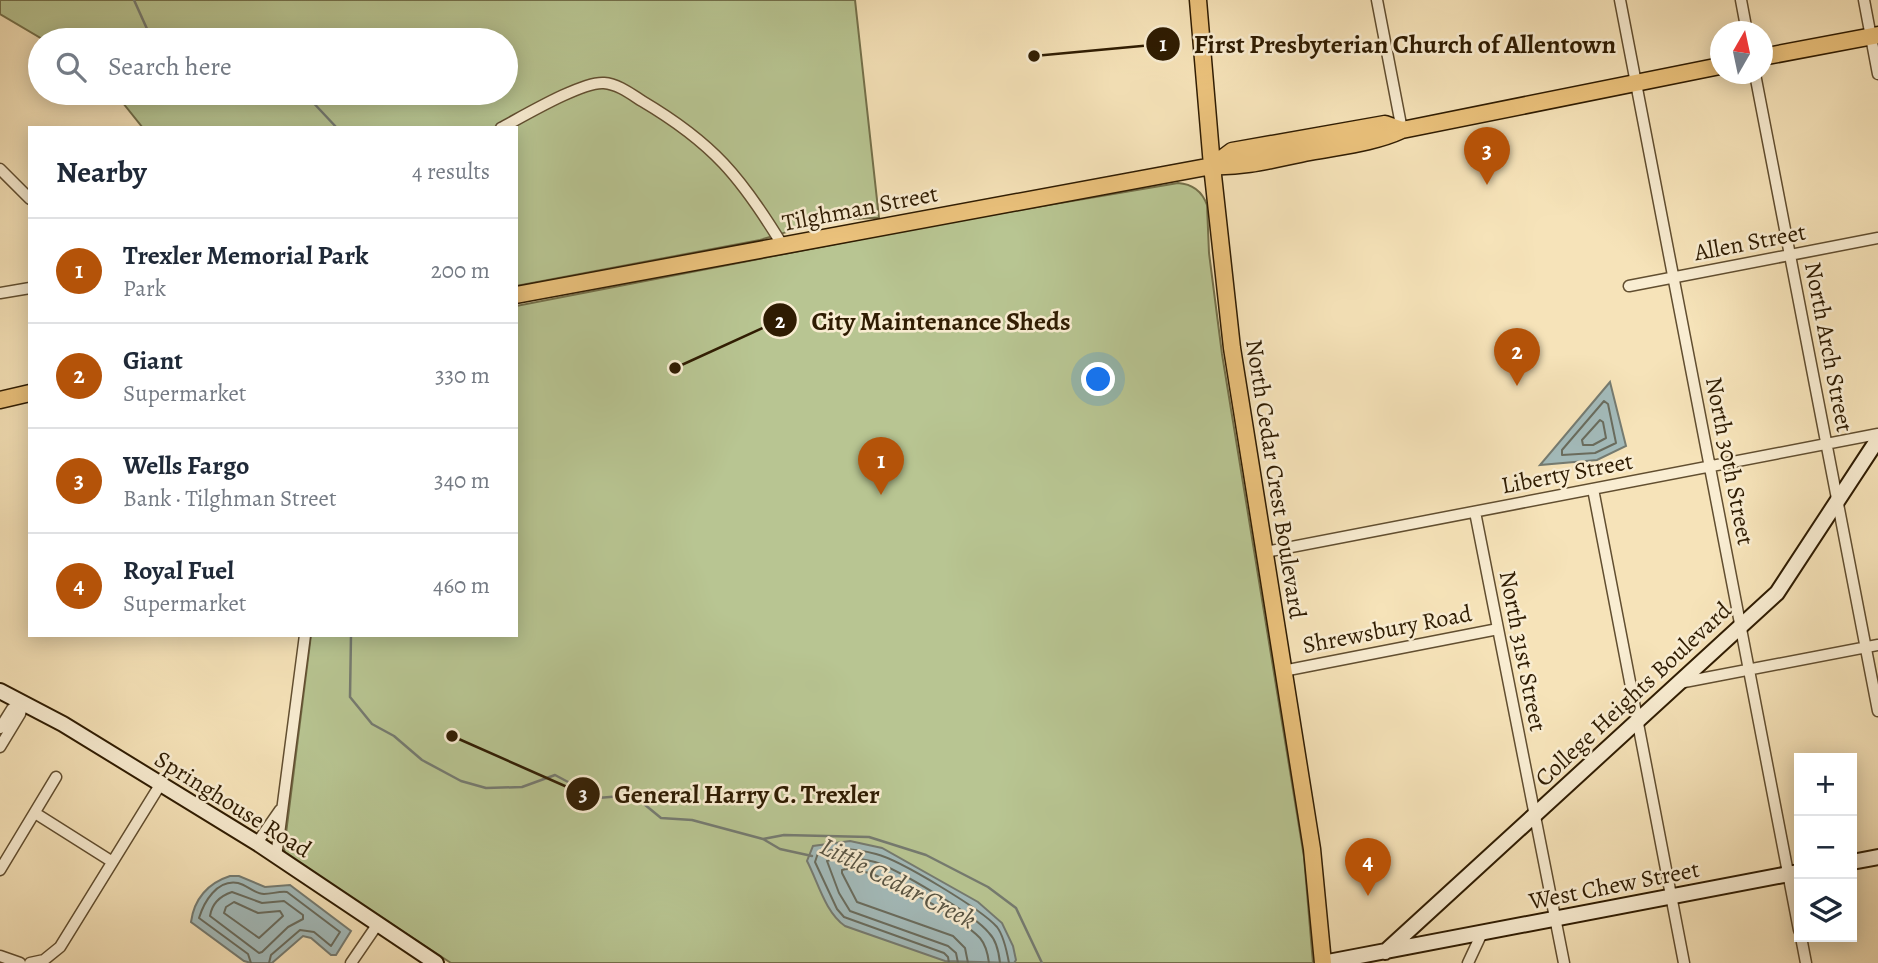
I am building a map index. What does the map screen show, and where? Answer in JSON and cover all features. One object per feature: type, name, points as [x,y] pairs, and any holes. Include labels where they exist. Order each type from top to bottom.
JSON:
[{"type":"main road","name":"North Cedar Crest Boulevard","points":[[1198,0],[1212,166],[1232,348],[1312,849],[1323,963]]},
{"type":"main road","points":[[1773,55],[1874,36]]},
{"type":"main road","name":"Tilghman Street","points":[[518,295],[1043,196],[1212,166],[1233,167],[1710,68]]},
{"type":"main road","points":[[0,400],[28,393]]},
{"type":"street","points":[[1377,0],[1402,130]]},
{"type":"street","name":"North 30th Street","points":[[1620,0],[1749,670],[1794,873]]},
{"type":"street","points":[[1741,0],[1745,21]]},
{"type":"street","points":[[1864,0],[1874,36],[1878,74]]},
{"type":"street","points":[[504,126],[594,83],[620,88],[694,134],[722,159],[760,207],[783,246]]},
{"type":"street","name":"North Arch Street","points":[[1757,84],[1878,711]]},
{"type":"street","points":[[0,169],[28,197]]},
{"type":"street","name":"Allen Street","points":[[1629,286],[1878,239]]},
{"type":"street","points":[[0,293],[28,288]]},
{"type":"street","name":"Liberty Street","points":[[1265,552],[1826,444],[1878,437]]},
{"type":"street","name":"College Heights Boulevard","points":[[1385,952],[1777,593],[1878,437]]},
{"type":"street","points":[[1593,489],[1684,963]]},
{"type":"street","name":"North 31st Street","points":[[1475,512],[1564,963]]},
{"type":"street","name":"Shrewsbury Road","points":[[1283,671],[1498,629]]},
{"type":"street","points":[[276,857],[305,637]]},
{"type":"street","points":[[1678,683],[1878,645]]},
{"type":"street","name":"Springhouse Road","points":[[0,691],[73,730],[257,843],[436,963]]},
{"type":"street","points":[[0,728],[12,709],[23,703]]},
{"type":"street","points":[[0,747],[20,714],[23,703]]},
{"type":"street","points":[[0,870],[56,777]]},
{"type":"street","points":[[30,963],[44,960],[60,947],[160,785]]},
{"type":"street","points":[[257,843],[282,806]]},
{"type":"street","points":[[35,814],[111,861]]},
{"type":"street","points":[[1857,861],[1878,857]]},
{"type":"street","name":"West Chew Street","points":[[1323,963],[1794,873]]},
{"type":"street","points":[[351,963],[377,925]]},
{"type":"street","points":[[1410,930],[1419,938],[1437,942]]},
{"type":"street","points":[[1468,963],[1482,933]]},
{"type":"street","points":[[1802,942],[1806,963]]},
{"type":"street","points":[[0,956],[20,963]]},
{"type":"green space","points":[[0,0],[855,0],[879,218],[819,224],[760,240],[518,286],[518,126],[141,126],[125,105],[518,105],[518,28],[28,28],[28,31],[0,14]]},
{"type":"green space","points":[[1178,183],[1196,189],[1207,205],[1209,253],[1222,354],[1304,857],[1313,963],[451,963],[285,854],[311,637],[518,637],[518,306],[949,222]]},
{"type":"water","points":[[1610,382],[1626,446],[1597,460],[1540,465]]},
{"type":"water","points":[[850,841],[882,848],[978,902],[1002,923],[1013,946],[1016,960],[1014,963],[945,961],[845,926],[827,905],[807,861],[813,846]]},
{"type":"water","points":[[230,876],[239,876],[265,887],[290,885],[351,931],[336,955],[331,955],[311,938],[303,936],[272,963],[244,961],[191,922],[195,906],[203,893]]},
{"type":"waterway","name":"Little Cedar Creek","points":[[134,0],[147,28]]},
{"type":"waterway","name":"Little Cedar Creek","points":[[315,105],[335,126]]},
{"type":"waterway","name":"Little Cedar Creek","points":[[351,637],[350,697],[372,724],[394,736],[422,760],[461,781],[486,788],[522,787],[555,775],[598,798],[633,795],[661,818],[692,820],[763,839],[784,835],[869,837],[926,855],[988,887],[1016,908],[1042,963]]},
{"type":"waterway","name":"Little Cedar Creek","points":[[763,839],[780,849],[812,856]]},
{"type":"place","name":"First Presbyterian Church of Allentown","points":[[1034,56]]},
{"type":"place","name":"Wells Fargo","points":[[1487,185]]},
{"type":"place","name":"City Maintenance Sheds","points":[[675,368]]},
{"type":"place","name":"Giant","points":[[1517,386]]},
{"type":"place","name":"Trexler Memorial Park","points":[[881,495]]},
{"type":"place","name":"General Harry C. Trexler","points":[[452,736]]},
{"type":"place","name":"Royal Fuel","points":[[1368,896]]}]
